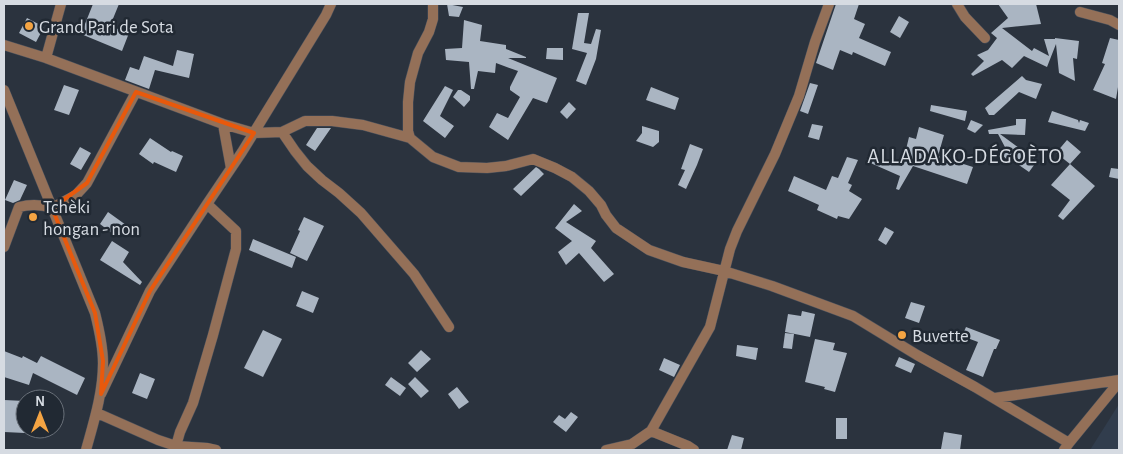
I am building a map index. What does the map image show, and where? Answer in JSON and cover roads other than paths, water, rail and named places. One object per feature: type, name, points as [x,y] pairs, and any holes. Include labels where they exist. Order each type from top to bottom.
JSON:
[{"type":"street","points":[[46,58],[61,4]]},
{"type":"street","points":[[101,394],[150,291],[267,114],[331,4]]},
{"type":"street","points":[[410,138],[408,131],[408,102],[410,82],[418,53],[429,32],[433,19],[432,4]]},
{"type":"street","points":[[606,450],[632,444],[651,431],[710,327],[730,248],[775,154],[799,96],[815,42],[829,4]]},
{"type":"street","points":[[957,4],[965,17],[985,38]]},
{"type":"street","points":[[1080,12],[1119,24]]},
{"type":"street","points":[[4,45],[46,58],[223,124],[254,133],[282,132],[306,121],[332,121],[363,125],[410,138],[433,158],[459,167],[487,168],[506,166],[533,159],[572,177],[589,191],[616,228],[649,250],[683,262],[724,271],[772,286],[853,316],[918,356],[995,398],[1066,446],[1119,381]]},
{"type":"street","points":[[4,90],[95,313],[103,362],[101,394],[86,450]]},
{"type":"street","points":[[52,208],[76,194],[87,183],[136,92]]},
{"type":"street","points":[[223,124],[231,168]]},
{"type":"street","points":[[282,132],[308,166],[361,213],[414,274],[449,327]]},
{"type":"street","points":[[4,247],[19,207],[41,204],[52,208]]},
{"type":"street","points":[[176,446],[193,403],[236,248],[236,231],[207,204]]},
{"type":"street","points":[[995,398],[1119,381]]},
{"type":"street","points":[[97,413],[176,446],[216,450]]},
{"type":"street","points":[[651,431],[694,450]]},
{"type":"place","name":"Grand Pari de Sota","points":[[29,26]]},
{"type":"place","name":"Tchèki hongan - non","points":[[33,217]]},
{"type":"place","name":"Buvette","points":[[902,335]]},
{"type":"district","name":"ALLADAKO-DÉGOÈTO","points":[[965,156]]}]
